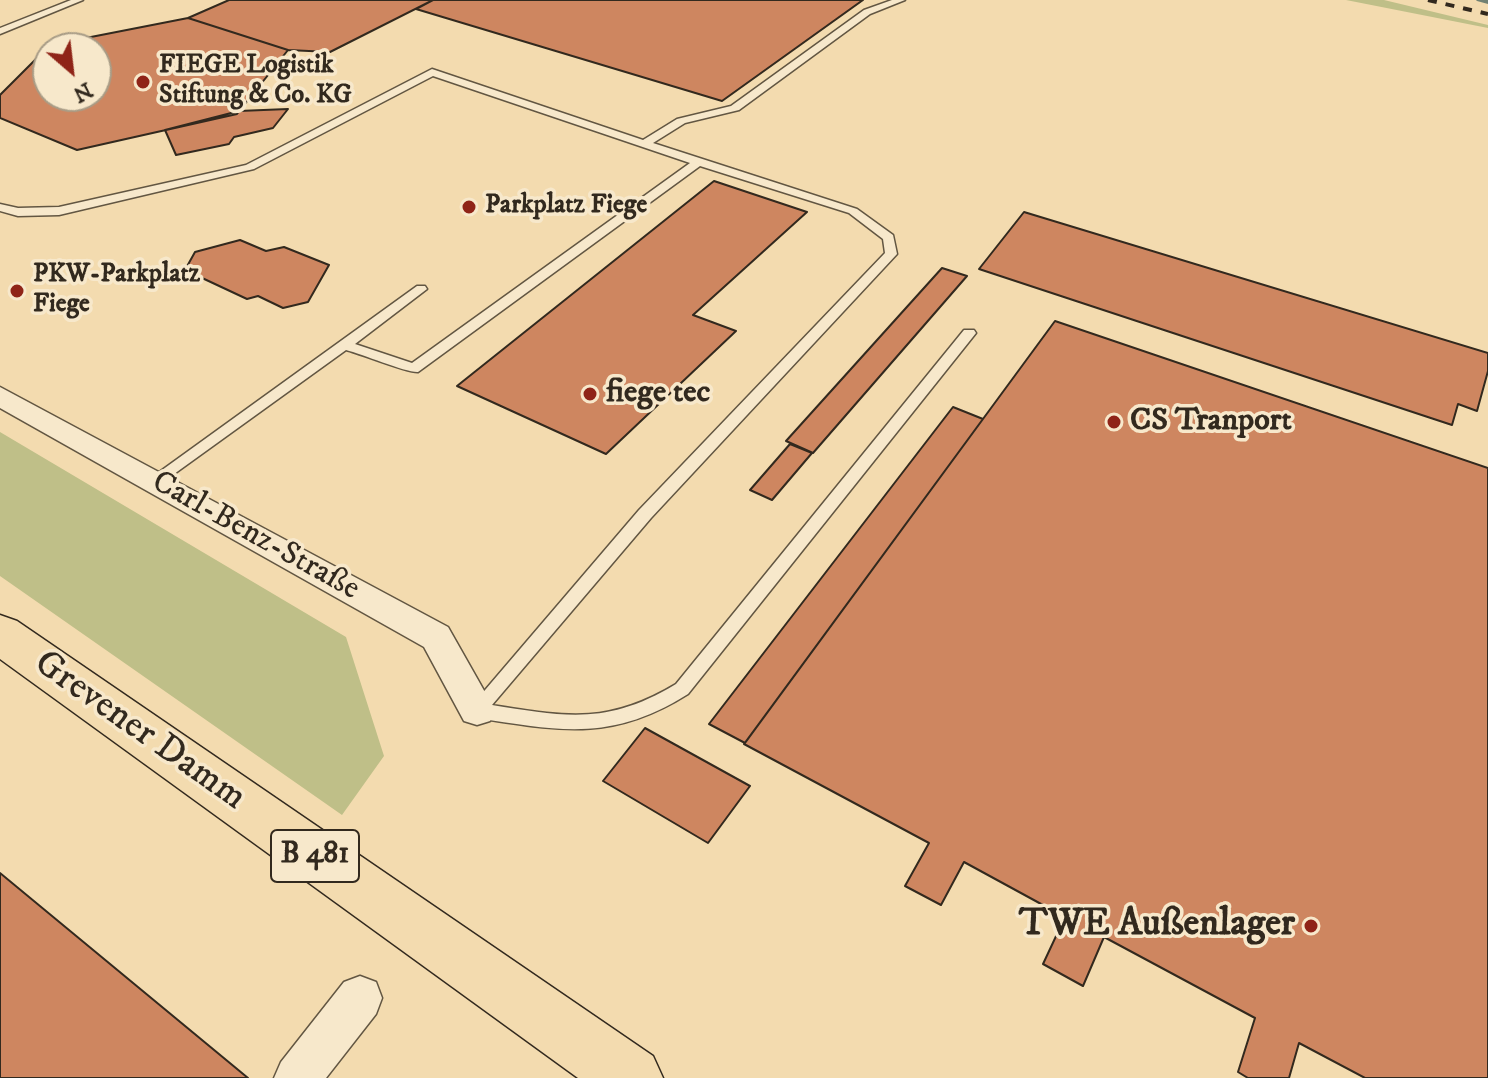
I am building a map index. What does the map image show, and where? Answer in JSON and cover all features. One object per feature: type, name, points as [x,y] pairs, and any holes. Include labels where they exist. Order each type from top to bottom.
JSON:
[{"type":"main road","name":"Grevener Damm","points":[[0,634],[631,1078]]},
{"type":"street","name":"Carl-Benz-Straße","points":[[0,396],[436,637],[477,710]]},
{"type":"street","points":[[297,1078],[360,998]]},
{"type":"lane","points":[[0,31],[79,0]]},
{"type":"lane","points":[[642,145],[681,121],[735,108],[867,12],[901,0]]},
{"type":"lane","points":[[0,207],[18,212],[59,211],[250,167],[432,72],[642,145],[853,211],[889,238],[891,254],[645,514],[477,710]]},
{"type":"lane","points":[[344,345],[383,356],[413,369],[698,162]]},
{"type":"lane","points":[[156,482],[421,289]]},
{"type":"lane","points":[[477,710],[588,725],[625,719],[658,707],[682,689],[969,333]]},
{"type":"green space","points":[[1346,0],[1384,0],[1488,25],[1488,28]]},
{"type":"green space","points":[[0,432],[346,637],[384,756],[342,815],[0,576]]},
{"type":"building","points":[[229,0],[433,0],[330,52],[288,50],[188,18]]},
{"type":"building","points":[[433,0],[863,0],[722,101],[416,9]]},
{"type":"building","points":[[188,18],[288,50],[237,114],[77,150],[0,118],[0,95],[32,63],[32,112],[112,112],[112,33]]},
{"type":"building","points":[[288,109],[273,128],[234,137],[229,144],[176,155],[165,130],[239,111]]},
{"type":"building","points":[[714,181],[807,212],[693,315],[736,331],[606,454],[457,386]]},
{"type":"building","points":[[1024,212],[1488,353],[1488,371],[1477,411],[1458,404],[1452,425],[979,269]]},
{"type":"building","points":[[240,240],[266,251],[284,247],[329,265],[308,302],[283,308],[258,296],[247,299],[185,270],[195,252]]},
{"type":"building","points":[[942,268],[967,276],[813,453],[786,441]]},
{"type":"building","points":[[1055,321],[1488,468],[1488,1078],[1365,1078],[1299,1043],[1289,1078],[1248,1078],[1238,1072],[1255,1018],[1104,937],[1083,986],[1043,964],[1065,917],[964,862],[941,905],[905,886],[929,843],[744,744]]},
{"type":"building","points":[[953,407],[983,419],[745,743],[709,724]]},
{"type":"building","points":[[790,444],[812,453],[772,500],[750,490]]},
{"type":"building","points":[[645,728],[750,786],[708,843],[603,781]]},
{"type":"building","points":[[0,873],[248,1078],[0,1078]]},
{"type":"waterway","points":[[1479,0],[1488,2]]},
{"type":"railway","points":[[1428,0],[1488,14]]},
{"type":"place","name":"FIEGE Logistik Stiftung & Co. KG","points":[[143,82]]},
{"type":"place","name":"Parkplatz Fiege","points":[[469,207]]},
{"type":"place","name":"PKW-Parkplatz Fiege","points":[[17,291]]},
{"type":"place","name":"fiege tec","points":[[590,394]]},
{"type":"place","name":"CS Tranport","points":[[1114,422]]},
{"type":"place","name":"TWE Außenlager","points":[[1311,926]]}]
